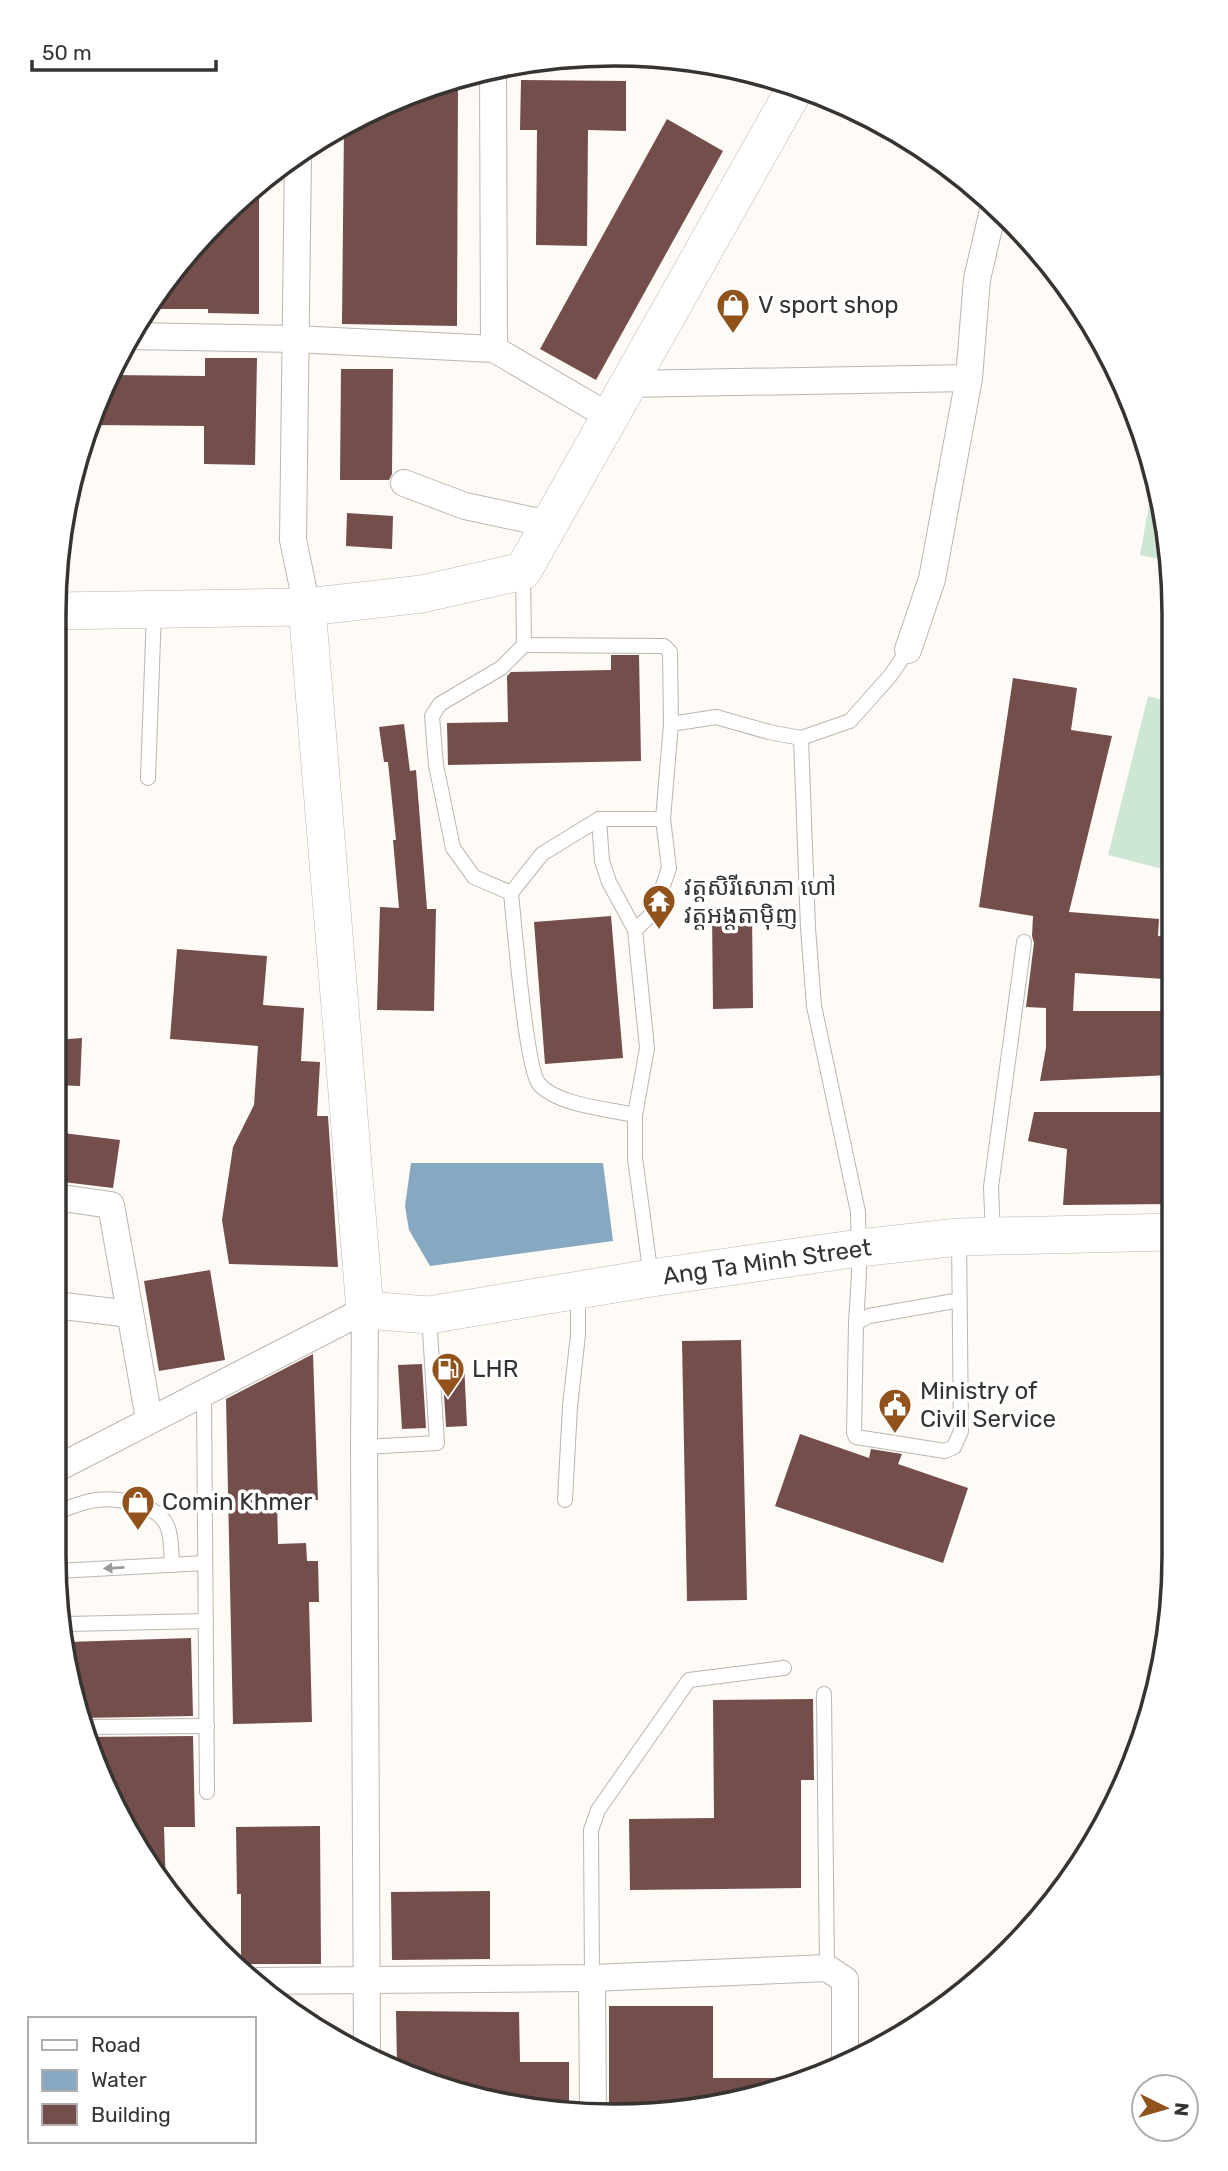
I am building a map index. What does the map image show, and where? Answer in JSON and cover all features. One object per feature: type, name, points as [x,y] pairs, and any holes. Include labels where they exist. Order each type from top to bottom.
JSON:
[{"type":"street","points":[[493,80],[494,349]]},
{"type":"street","points":[[66,611],[307,607],[422,594],[523,571],[790,96]]},
{"type":"street","points":[[298,168],[293,540],[307,607],[365,1310],[367,2045]]},
{"type":"street","points":[[908,650],[932,579],[969,378],[977,279],[991,218]]},
{"type":"street","points":[[142,336],[295,339],[494,349],[610,417]]},
{"type":"street","points":[[627,384],[969,378]]},
{"type":"street","points":[[404,483],[465,506],[549,524]]},
{"type":"street","points":[[66,1199],[111,1205],[149,1419]]},
{"type":"street","name":"Ang Ta Minh Street","points":[[365,1310],[429,1315],[651,1278],[859,1248],[976,1236],[1162,1232]]},
{"type":"street","points":[[66,1306],[130,1314]]},
{"type":"street","points":[[66,1464],[365,1310]]},
{"type":"street","points":[[268,1981],[592,1978],[827,1968],[845,1980],[845,2053]]},
{"type":"street","points":[[592,1978],[593,2103]]},
{"type":"lane","points":[[523,571],[524,645]]},
{"type":"lane","points":[[148,778],[154,610]]},
{"type":"lane","points":[[510,893],[474,877],[453,848],[436,765],[432,716],[440,704],[501,668],[524,645],[664,646],[670,652],[671,724],[663,818],[669,868],[654,912],[635,930]]},
{"type":"lane","points":[[671,724],[716,717],[801,738],[850,721],[890,676],[908,650]]},
{"type":"lane","points":[[801,738],[808,928],[814,1006],[858,1212],[856,1437],[945,1451],[954,1447],[961,1432],[960,1300],[991,1187],[1024,942]]},
{"type":"lane","points":[[635,1115],[557,1098],[537,1083],[530,1054],[510,893],[542,854],[599,819],[663,818]]},
{"type":"lane","points":[[599,819],[602,861],[635,930],[648,1048],[635,1115],[635,1158],[651,1278]]},
{"type":"lane","points":[[565,1500],[570,1406],[578,1335],[578,1290]]},
{"type":"lane","points":[[856,1323],[869,1315],[960,1300]]},
{"type":"lane","points":[[364,1447],[437,1443],[429,1315]]},
{"type":"lane","points":[[204,1394],[207,1792]]},
{"type":"lane","points":[[66,1509],[93,1500],[145,1505],[158,1513],[167,1524],[172,1565]]},
{"type":"lane","points":[[67,1570],[205,1563]]},
{"type":"lane","points":[[71,1624],[206,1621]]},
{"type":"lane","points":[[592,1978],[591,1830],[598,1810],[689,1680],[784,1668]]},
{"type":"lane","points":[[824,1694],[827,1968]]},
{"type":"lane","points":[[94,1727],[206,1726]]},
{"type":"green space","points":[[1150,501],[1158,559],[1140,555]]},
{"type":"green space","points":[[1148,696],[1162,700],[1162,869],[1108,855]]},
{"type":"water","points":[[411,1163],[603,1163],[613,1241],[430,1266],[409,1230],[405,1206]]},
{"type":"building","points":[[521,80],[626,81],[626,131],[588,130],[587,246],[536,245],[537,130],[520,130]]},
{"type":"building","points":[[458,90],[457,326],[342,324],[344,138],[404,108]]},
{"type":"building","points":[[667,119],[723,151],[596,380],[540,349]]},
{"type":"building","points":[[259,197],[259,314],[208,313],[208,309],[160,309],[202,253]]},
{"type":"building","points":[[205,358],[257,358],[255,465],[204,464],[204,426],[101,425],[122,375],[205,376]]},
{"type":"building","points":[[341,369],[393,369],[392,474],[389,480],[340,480]]},
{"type":"building","points":[[347,513],[393,516],[392,549],[346,546]]},
{"type":"building","points":[[611,655],[639,655],[641,761],[448,765],[447,723],[508,722],[507,676],[511,672],[611,670]]},
{"type":"building","points":[[1013,678],[1077,688],[1071,730],[1112,736],[1069,912],[1159,919],[1158,936],[1162,936],[1162,979],[1075,973],[1073,1011],[1162,1011],[1162,1075],[1040,1081],[1046,1048],[1046,1008],[1026,1007],[1034,943],[1033,916],[979,907]]},
{"type":"building","points":[[404,724],[410,771],[416,770],[427,909],[436,909],[434,1011],[377,1010],[380,907],[399,908],[393,840],[396,840],[388,762],[384,762],[379,727]]},
{"type":"building","points":[[752,910],[753,1008],[713,1009],[712,911]]},
{"type":"building","points":[[611,916],[623,1058],[545,1064],[534,922]]},
{"type":"building","points":[[177,949],[267,956],[263,1005],[304,1008],[301,1061],[320,1062],[317,1116],[328,1116],[338,1267],[229,1264],[222,1220],[233,1147],[254,1105],[258,1046],[170,1039]]},
{"type":"building","points":[[82,1038],[80,1086],[66,1085],[66,1039]]},
{"type":"building","points":[[1034,1112],[1162,1112],[1162,1204],[1063,1205],[1067,1149],[1028,1141]]},
{"type":"building","points":[[66,1133],[120,1140],[113,1188],[66,1182]]},
{"type":"building","points":[[210,1270],[225,1360],[159,1371],[144,1281]]},
{"type":"building","points":[[741,1340],[747,1600],[687,1601],[682,1341]]},
{"type":"building","points":[[313,1354],[318,1500],[277,1500],[278,1544],[306,1543],[307,1561],[318,1561],[319,1602],[309,1602],[312,1722],[233,1724],[226,1399]]},
{"type":"building","points":[[464,1362],[467,1426],[446,1427],[442,1363]]},
{"type":"building","points":[[422,1364],[426,1428],[402,1429],[398,1365]]},
{"type":"building","name":"Ministry of Civil Service","points":[[800,1434],[869,1458],[871,1449],[902,1454],[898,1464],[968,1488],[943,1563],[775,1506]]},
{"type":"building","points":[[191,1638],[193,1716],[91,1718],[73,1642]]},
{"type":"building","points":[[813,1699],[814,1780],[801,1780],[801,1888],[630,1890],[629,1819],[714,1818],[713,1700]]},
{"type":"building","points":[[193,1736],[195,1827],[164,1827],[165,1870],[123,1799],[97,1737]]},
{"type":"building","points":[[320,1826],[321,1964],[248,1964],[241,1957],[241,1894],[237,1894],[236,1827]]},
{"type":"building","points":[[490,1891],[490,1959],[392,1960],[391,1892]]},
{"type":"building","points":[[609,2006],[713,2006],[713,2078],[777,2078],[756,2086],[685,2100],[609,2104]]},
{"type":"building","points":[[396,2011],[519,2012],[520,2062],[569,2062],[569,2102],[507,2094],[472,2086],[397,2060]]},
{"type":"place","name":"V sport shop","points":[[733,335]]},
{"type":"place","name":"វត្តសិរីសោភា ហៅ វត្តអង្តតាម៉ិញ","points":[[659,931]]},
{"type":"place","name":"LHR","points":[[448,1399]]},
{"type":"place","name":"Ministry of Civil Service","points":[[895,1435]]},
{"type":"place","name":"Comin Khmer","points":[[138,1532]]}]
